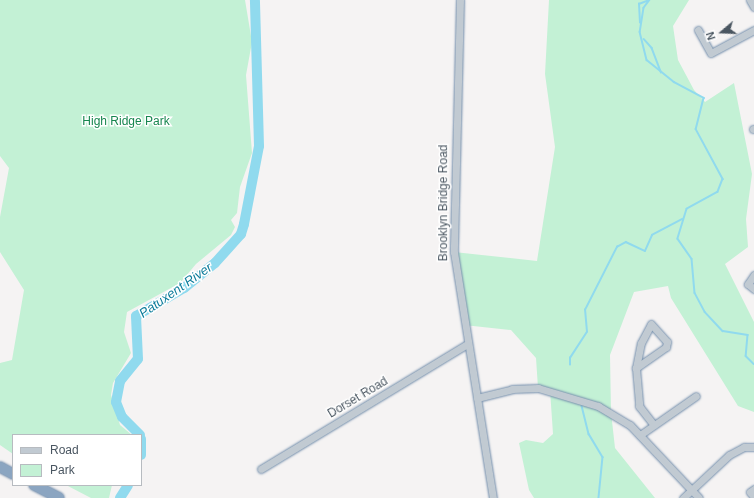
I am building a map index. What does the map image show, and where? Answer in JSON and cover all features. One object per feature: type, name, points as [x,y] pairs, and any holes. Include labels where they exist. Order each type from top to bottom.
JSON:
[{"type":"highway","points":[[0,467],[12,473]]},
{"type":"highway","points":[[36,486],[59,498]]},
{"type":"street","name":"Brooklyn Bridge Road","points":[[460,0],[453,226],[467,344],[493,498]]},
{"type":"street","points":[[750,0],[754,7]]},
{"type":"street","points":[[698,30],[712,53],[754,30]]},
{"type":"street","points":[[754,275],[748,284],[754,289]]},
{"type":"street","points":[[636,368],[666,347],[667,342],[654,325],[649,326],[641,344],[636,368],[638,403],[654,425]]},
{"type":"street","name":"Dorset Road","points":[[261,470],[467,344]]},
{"type":"street","points":[[477,398],[512,389],[550,390],[611,412],[640,435],[699,498]]},
{"type":"street","points":[[640,435],[696,396]]},
{"type":"street","points":[[683,498],[728,455],[744,447],[754,447]]},
{"type":"street","points":[[754,489],[750,492],[754,497]]},
{"type":"green space","name":"High Ridge Park","points":[[0,0],[245,0],[252,42],[246,75],[252,153],[240,187],[237,213],[231,220],[235,227],[231,235],[196,264],[180,283],[127,312],[124,332],[131,353],[113,383],[111,395],[120,425],[131,434],[12,434],[12,453],[0,445],[0,363],[12,360],[24,290],[0,252],[0,217],[9,168],[0,156]]},
{"type":"green space","points":[[549,0],[689,0],[673,26],[678,60],[694,90],[705,102],[734,83],[752,174],[746,219],[748,247],[725,264],[754,322],[754,412],[738,406],[671,298],[668,286],[634,292],[610,355],[611,412],[615,448],[655,498],[534,498],[529,490],[519,443],[526,440],[543,443],[553,434],[550,390],[538,388],[536,358],[511,330],[464,325],[454,252],[537,261],[555,147],[545,74]]},
{"type":"green space","points":[[68,486],[112,486],[109,498],[91,498]]},
{"type":"waterway","name":"Patuxent River","points":[[139,434],[122,417],[116,402],[120,381],[138,359],[136,316],[184,288],[215,263],[241,234],[244,224],[259,146],[255,0]]},
{"type":"waterway","points":[[650,0],[644,8],[640,32],[647,60],[674,82],[704,98],[696,129],[723,179],[718,192],[687,209],[678,239],[692,259],[695,293],[705,312],[723,331],[748,335],[746,356],[754,364]]},
{"type":"waterway","points":[[640,23],[639,4],[647,1]]},
{"type":"waterway","points":[[644,39],[652,48],[661,72]]},
{"type":"waterway","points":[[570,365],[570,358],[587,332],[585,310],[617,247],[626,242],[645,251],[652,235],[682,219]]},
{"type":"waterway","points":[[582,406],[589,434],[603,457],[599,498]]},
{"type":"waterway","name":"Patuxent River","points":[[120,498],[127,486]]}]
